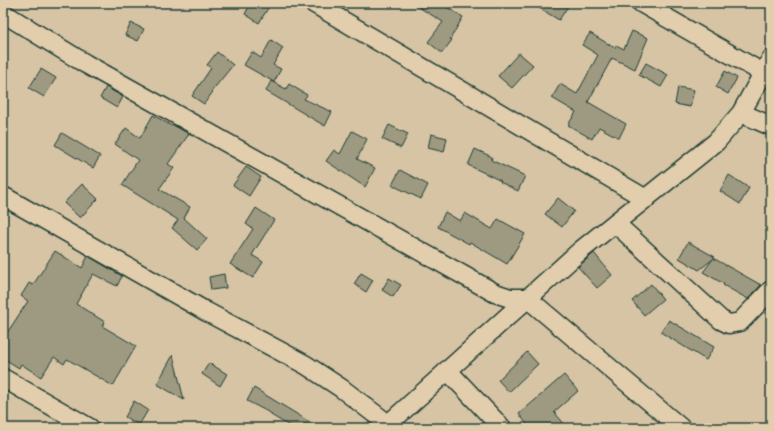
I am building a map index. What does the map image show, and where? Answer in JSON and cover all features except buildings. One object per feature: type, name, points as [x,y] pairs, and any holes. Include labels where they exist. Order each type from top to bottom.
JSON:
[{"type":"street","points":[[313,3],[646,198]]},
{"type":"street","points":[[3,196],[208,312],[306,365],[341,388],[386,426],[580,251],[716,142],[741,113],[767,66],[641,3]]},
{"type":"street","points":[[3,13],[86,64],[488,289],[510,298],[527,298],[681,428]]},
{"type":"street","points":[[741,113],[771,126]]},
{"type":"street","points":[[615,223],[721,320],[730,324],[740,322],[771,290]]},
{"type":"street","points":[[447,370],[502,428]]},
{"type":"street","points":[[3,378],[90,428]]}]
